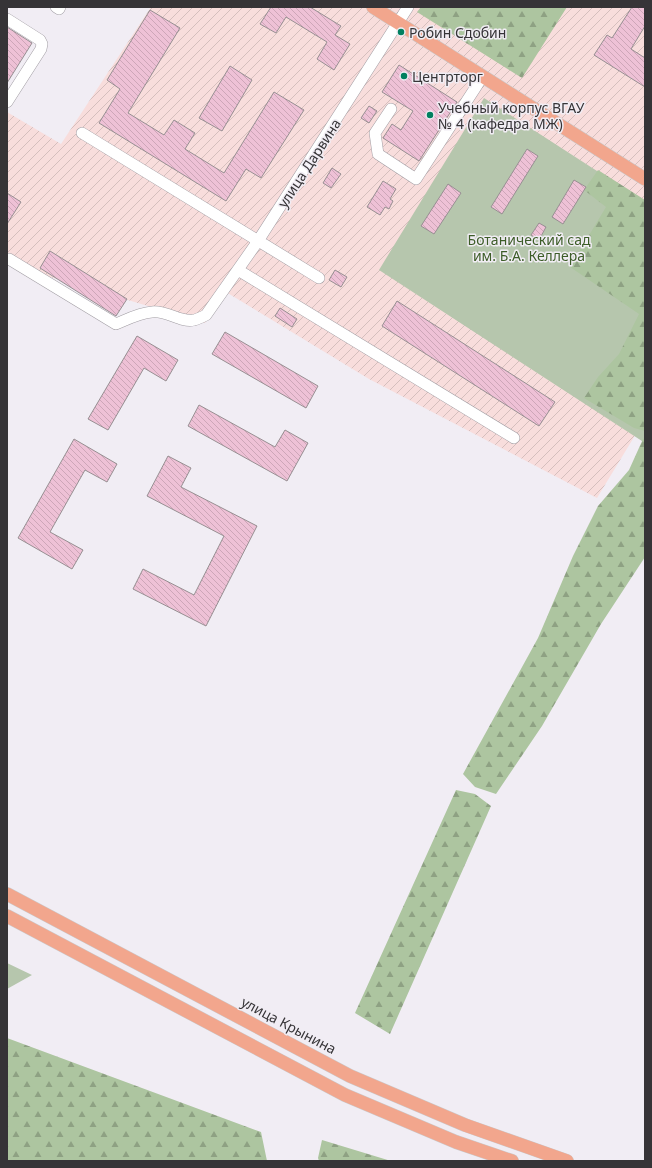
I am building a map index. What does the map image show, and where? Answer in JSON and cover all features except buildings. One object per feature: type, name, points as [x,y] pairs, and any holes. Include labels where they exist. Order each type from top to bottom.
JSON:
[{"type":"main road","points":[[373,7],[645,179]]},
{"type":"main road","name":"улица Крынина","points":[[7,894],[350,1076],[465,1124],[567,1161]]},
{"type":"main road","points":[[7,916],[345,1095],[456,1142],[512,1161]]},
{"type":"street","points":[[56,7],[59,9],[60,7]]},
{"type":"street","name":"улица Дарвина","points":[[9,259],[116,324],[137,315],[152,312],[164,313],[187,321],[195,320],[206,315],[258,241],[408,7]]},
{"type":"street","points":[[7,19],[40,40],[42,44],[41,49],[7,102]]},
{"type":"street","points":[[391,109],[375,133],[378,154],[416,179],[483,76]]},
{"type":"street","points":[[82,133],[319,278]]},
{"type":"street","points":[[238,270],[514,438]]},
{"type":"shaded area","points":[[151,7],[645,7],[645,419],[597,498],[369,379],[226,292],[205,323],[7,264],[7,112],[61,144]]},
{"type":"green space","points":[[421,7],[567,7],[522,78],[417,12]]},
{"type":"green space","name":"Ботанический сад им. Б.А. Келлера","points":[[484,98],[645,202],[645,443],[379,270]]},
{"type":"green space","points":[[598,170],[645,200],[645,431],[634,428],[584,398],[598,377],[619,354],[639,314],[570,267],[606,207],[584,190]]},
{"type":"green space","points":[[645,438],[645,557],[601,624],[542,726],[496,794],[475,787],[463,774],[538,638],[573,556],[598,506],[629,470],[643,439]]},
{"type":"green space","points":[[456,790],[475,794],[491,806],[390,1034],[355,1013]]},
{"type":"green space","points":[[7,963],[32,975],[7,989]]},
{"type":"green space","points":[[7,1038],[261,1132],[267,1161],[7,1161]]},
{"type":"green space","points":[[322,1140],[391,1161],[319,1161],[318,1158]]},
{"type":"place","name":"Робин Сдобин","points":[[401,32]]},
{"type":"place","name":"Центрторг","points":[[404,76]]},
{"type":"place","name":"Учебный корпус ВГАУ № 4 (кафедра МЖ)","points":[[430,115]]}]
